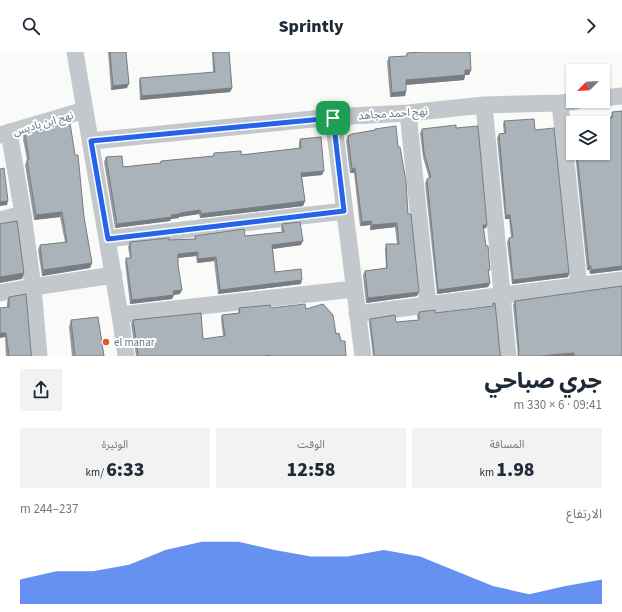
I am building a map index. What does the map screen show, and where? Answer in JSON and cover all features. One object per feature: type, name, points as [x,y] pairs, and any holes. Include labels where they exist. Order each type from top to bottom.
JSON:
[{"type":"street","points":[[75,52],[108,239],[126,356]]},
{"type":"street","points":[[610,97],[622,96]]},
{"type":"street","name":"نهج احمد مجاهد","points":[[91,141],[484,105],[566,102]]},
{"type":"street","points":[[484,105],[501,296],[508,356]]},
{"type":"street","points":[[568,108],[579,286]]},
{"type":"street","name":"نهج ابن باديس","points":[[5,134],[86,110]]},
{"type":"street","points":[[408,113],[428,305]]},
{"type":"street","points":[[333,118],[363,356]]},
{"type":"street","points":[[5,134],[23,214],[33,287],[39,356]]},
{"type":"street","points":[[108,239],[344,211]]},
{"type":"street","points":[[0,220],[23,214]]},
{"type":"street","points":[[0,293],[114,275]]},
{"type":"street","points":[[357,314],[622,280]]},
{"type":"street","points":[[120,315],[354,289]]},
{"type":"building","points":[[110,52],[126,52],[129,84],[113,86]]},
{"type":"building","points":[[213,52],[229,52],[232,88],[142,96],[140,78],[215,72]]},
{"type":"building","points":[[470,52],[471,70],[465,70],[465,75],[406,80],[406,91],[392,93],[389,57],[407,56],[407,53]]},
{"type":"building","points":[[622,111],[622,266],[591,270],[591,266],[589,266],[578,160],[610,160],[610,117],[613,117],[612,112]]},
{"type":"building","points":[[534,119],[535,130],[554,128],[569,273],[513,280],[509,238],[513,237],[510,215],[506,215],[499,134],[506,133],[504,121]]},
{"type":"building","points":[[70,123],[75,155],[78,155],[84,217],[92,263],[43,270],[40,245],[67,242],[62,212],[36,215],[27,160],[29,159],[25,133],[56,126],[55,125]]},
{"type":"building","points":[[456,125],[456,128],[478,126],[487,225],[483,225],[486,246],[488,246],[490,270],[488,270],[490,283],[438,290],[427,179],[431,177],[424,153],[422,129]]},
{"type":"building","points":[[396,126],[398,147],[400,147],[406,181],[408,214],[411,214],[419,292],[368,298],[365,271],[387,268],[386,244],[399,244],[397,223],[372,225],[371,221],[362,222],[355,168],[352,169],[348,136],[375,129]]},
{"type":"building","points":[[321,137],[324,171],[301,173],[305,201],[201,214],[200,210],[171,215],[172,217],[117,224],[106,157],[122,156],[123,167],[161,163],[161,161],[214,156],[214,153],[241,151],[241,155],[301,148],[300,139]]},
{"type":"building","points":[[4,168],[8,201],[0,202],[0,169]]},
{"type":"building","points":[[17,221],[24,273],[0,277],[0,224]]},
{"type":"building","points":[[300,222],[303,241],[272,245],[275,272],[301,269],[302,280],[220,290],[216,257],[198,259],[198,252],[178,254],[178,265],[182,290],[173,291],[174,295],[132,300],[126,258],[131,258],[130,242],[169,238],[169,240],[196,239],[195,236],[244,229],[245,236],[284,232],[282,224]]},
{"type":"building","points":[[622,286],[622,356],[574,356],[574,353],[518,356],[519,351],[515,301]]},
{"type":"building","points":[[26,294],[32,356],[9,356],[6,333],[0,333],[0,308],[9,307],[9,297]]},
{"type":"building","points":[[493,303],[495,303],[501,356],[374,356],[370,319],[395,315],[396,322],[419,320],[419,312],[435,310],[435,313],[493,306]]},
{"type":"building","points":[[305,304],[306,309],[323,304],[333,315],[336,334],[339,333],[341,341],[345,341],[346,356],[138,356],[133,320],[201,313],[203,339],[225,336],[222,315],[240,313],[239,308],[270,305],[271,308]]},
{"type":"building","points":[[98,317],[104,356],[75,356],[71,320]]},
{"type":"place","name":"el manar","points":[[106,342]]},
{"type":"route","points":[[333,118],[344,211],[108,239],[91,141],[333,118]]}]
